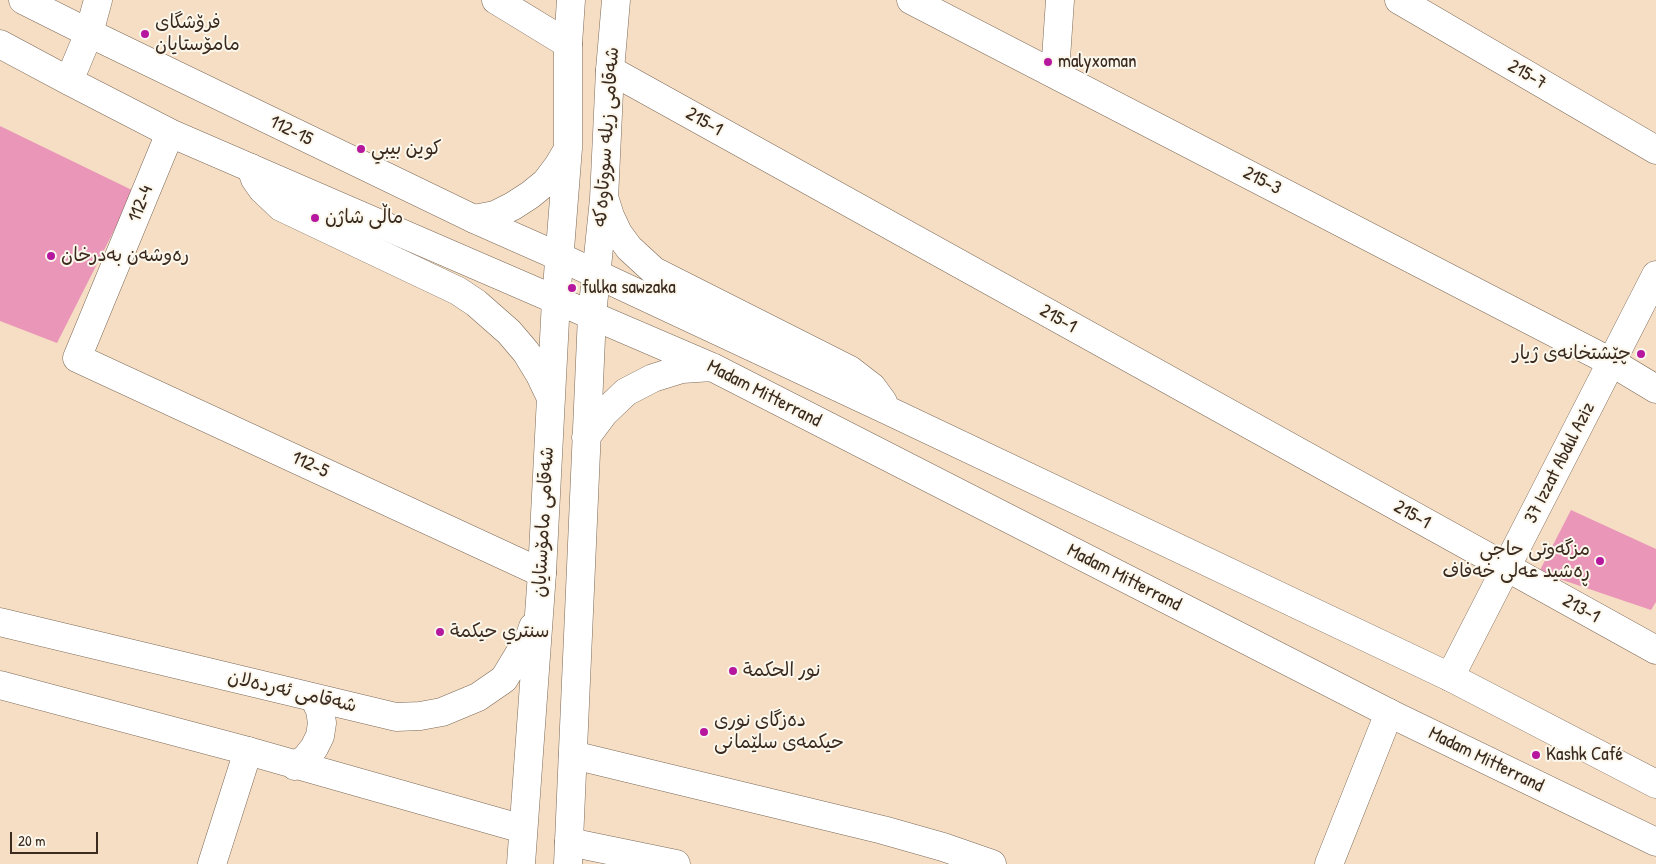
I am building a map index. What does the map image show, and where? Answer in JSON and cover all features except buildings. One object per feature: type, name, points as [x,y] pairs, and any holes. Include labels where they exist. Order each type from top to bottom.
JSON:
[{"type":"main road","name":"112-15","points":[[23,0],[474,219],[560,258]]},
{"type":"main road","points":[[69,81],[89,33],[98,0]]},
{"type":"main road","points":[[496,0],[568,44]]},
{"type":"main road","name":"شەقامی زیلە سووتاوەکە","points":[[556,300],[568,148],[568,44],[571,0]]},
{"type":"main road","name":"شەقامی زیلە سووتاوەکە","points":[[592,315],[604,199],[610,70],[616,0]]},
{"type":"main road","name":"215-3","points":[[912,0],[1611,362],[1656,389]]},
{"type":"main road","points":[[1055,74],[1060,0]]},
{"type":"main road","name":"215-7","points":[[1399,0],[1656,150]]},
{"type":"main road","name":"Madam Mitterrand","points":[[0,44],[170,133],[712,367],[1388,713],[1656,842]]},
{"type":"main road","name":"215-1","points":[[610,70],[1506,568]]},
{"type":"main road","name":"112-4","points":[[77,358],[170,133]]},
{"type":"main road","points":[[474,219],[495,214],[530,196],[546,182],[568,148]]},
{"type":"main road","points":[[250,168],[262,189],[281,207],[458,291],[476,303],[509,332],[526,352],[540,375],[551,399]]},
{"type":"main road","points":[[604,199],[618,233],[629,248],[654,271],[850,370],[872,387],[881,398],[887,410]]},
{"type":"main road","name":"Madam Mitterrand","points":[[560,258],[887,410],[1450,677],[1656,784]]},
{"type":"main road","name":"37 Izzat Abdul Aziz","points":[[1450,677],[1656,275]]},
{"type":"main road","name":"شەقامی مامۆستایان","points":[[521,864],[542,573],[556,300]]},
{"type":"main road","name":"شەقامی مامۆستایان","points":[[568,853],[592,315]]},
{"type":"main road","name":"112-5","points":[[77,358],[542,573]]},
{"type":"main road","points":[[586,437],[604,412],[626,392],[653,378],[682,369],[712,367]]},
{"type":"main road","name":"213-1","points":[[1506,568],[1656,650]]},
{"type":"main road","name":"شەقامی ئەردەلان","points":[[0,622],[396,717],[420,716],[452,709],[478,698],[504,679],[530,636],[539,612]]},
{"type":"main road","points":[[0,685],[248,751],[295,766],[523,829]]},
{"type":"main road","points":[[295,766],[306,758],[320,736],[322,723],[320,710],[314,698]]},
{"type":"main road","points":[[1329,864],[1388,713]]},
{"type":"main road","points":[[212,864],[248,751]]},
{"type":"main road","points":[[573,756],[883,830],[943,847],[992,864]]},
{"type":"main road","points":[[568,853],[676,864]]},
{"type":"place","name":"فرۆشگای مامۆستایان","points":[[145,34]]},
{"type":"place","name":"malyxoman","points":[[1048,62]]},
{"type":"place","name":"كوين بيبي","points":[[361,149]]},
{"type":"place","name":"ماڵی شاژن","points":[[315,218]]},
{"type":"place","name":"رەوشەن بەدرخان","points":[[51,256]]},
{"type":"place","name":"fulka sawzaka","points":[[572,288]]},
{"type":"place","name":"چێشتخانەی ژیار","points":[[1641,354]]},
{"type":"place","name":"مزگەوتی حاجی ڕەشید عەلی خەفاف","points":[[1600,561]]},
{"type":"place","name":"سنتري حيكمة","points":[[440,632]]},
{"type":"place","name":"نور الحكمة","points":[[733,671]]},
{"type":"place","name":"دەزگای نوری حیکمەی سلێمانی","points":[[704,732]]},
{"type":"place","name":"Kashk Café","points":[[1536,755]]}]
